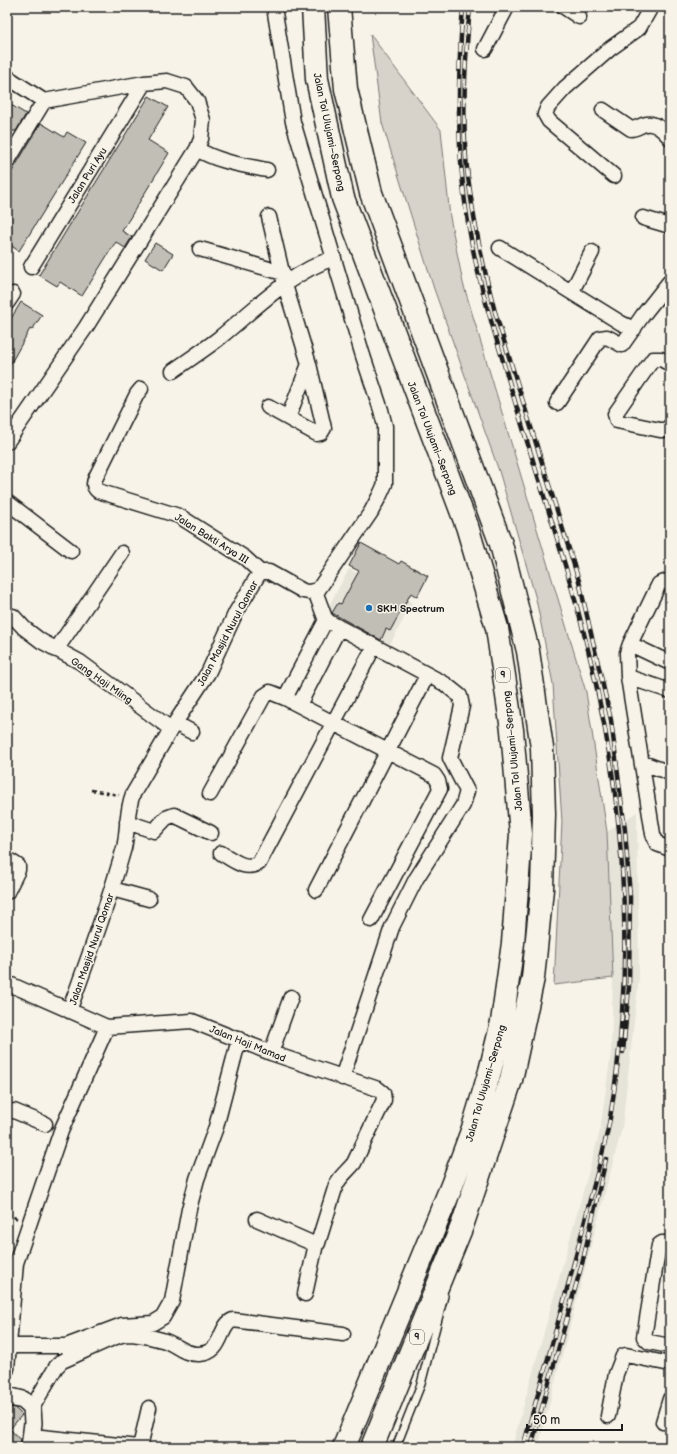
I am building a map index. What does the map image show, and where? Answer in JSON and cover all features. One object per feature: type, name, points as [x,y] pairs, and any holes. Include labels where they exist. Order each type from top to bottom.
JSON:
[{"type":"highway","name":"Jalan Tol Ulujami–Serpong","points":[[313,7],[317,79],[343,198],[466,526],[496,628],[512,730],[521,834],[513,943],[502,1022],[488,1078],[473,1128],[452,1185],[344,1447]]},
{"type":"highway","name":"Jalan Tol Ulujami–Serpong","points":[[339,7],[346,89],[371,193],[501,544],[528,652],[542,748],[544,814],[542,889],[533,978],[511,1080],[462,1226],[372,1447]]},
{"type":"street","points":[[260,572],[269,572],[302,591],[315,591],[324,583],[371,512],[385,484],[385,426],[293,122],[274,7]]},
{"type":"street","points":[[485,49],[507,7]]},
{"type":"street","points":[[564,7],[579,17]]},
{"type":"street","points":[[614,176],[549,122],[545,114],[548,107],[565,88],[611,48],[639,28],[651,7]]},
{"type":"street","points":[[7,77],[44,101],[144,83],[167,81],[186,87],[197,101],[203,120],[201,139],[197,149],[86,327],[7,442]]},
{"type":"street","name":"Jalan Puri Ayu","points":[[31,266],[144,83]]},
{"type":"street","points":[[7,162],[44,101]]},
{"type":"street","points":[[603,110],[626,128],[631,130],[647,123],[655,125],[665,132],[670,138]]},
{"type":"street","points":[[197,149],[207,156],[220,160],[267,170]]},
{"type":"street","points":[[268,406],[317,434],[321,433],[324,428],[309,364],[284,279],[270,217]]},
{"type":"street","points":[[643,218],[670,226]]},
{"type":"street","points":[[500,248],[634,330]]},
{"type":"street","points":[[200,249],[284,279]]},
{"type":"street","points":[[572,292],[592,252]]},
{"type":"street","points":[[173,371],[217,340],[284,279],[314,265],[334,258]]},
{"type":"street","points":[[557,403],[600,338],[607,337],[621,346],[670,281]]},
{"type":"street","points":[[670,364],[662,359],[653,359],[615,414],[617,421],[660,430],[666,430],[670,426]]},
{"type":"street","points":[[288,418],[309,364]]},
{"type":"street","name":"Jalan Bakti Arya III","points":[[141,389],[137,394],[96,476],[94,486],[98,491],[179,516],[245,558],[255,565],[260,572]]},
{"type":"street","points":[[7,502],[71,551]]},
{"type":"street","points":[[56,650],[122,553]]},
{"type":"street","name":"Jalan Masjid Nurul Qomar","points":[[107,1028],[69,1011],[112,889],[124,846],[129,802],[173,726],[208,673],[236,612],[260,572]]},
{"type":"street","points":[[670,580],[659,584],[627,652],[628,677],[643,763],[653,834],[657,844],[670,849]]},
{"type":"street","points":[[315,591],[326,620],[444,684],[460,696],[462,706],[450,758],[467,791],[463,805],[416,879],[392,927],[342,1078]]},
{"type":"street","name":"Gang Haji Miing","points":[[13,616],[24,628],[56,650],[80,662],[173,726],[192,732]]},
{"type":"street","points":[[285,698],[326,620]]},
{"type":"street","points":[[299,705],[339,628]]},
{"type":"street","points":[[630,644],[670,663]]},
{"type":"street","points":[[221,853],[246,866],[252,867],[259,863],[369,656]]},
{"type":"street","points":[[628,677],[670,691]]},
{"type":"street","points":[[316,890],[423,683]]},
{"type":"street","points":[[210,794],[264,696],[270,692],[299,705],[434,775],[440,789],[371,920]]},
{"type":"street","points":[[643,763],[670,773]]},
{"type":"street","points":[[127,822],[154,831],[166,818],[174,815],[211,833]]},
{"type":"street","points":[[7,859],[18,866],[18,870],[7,892]]},
{"type":"street","points":[[112,889],[149,899]]},
{"type":"street","points":[[7,983],[69,1011]]},
{"type":"street","points":[[271,1053],[291,997]]},
{"type":"street","name":"Jalan Haji Mamad","points":[[107,1028],[192,1021],[271,1053],[378,1089],[383,1093],[384,1100],[354,1163],[348,1171],[340,1176],[336,1185],[319,1241],[316,1244]]},
{"type":"street","points":[[7,1369],[9,1319],[16,1263],[54,1128],[107,1028]]},
{"type":"street","points":[[8,1346],[66,1346],[122,1325],[153,1323],[163,1317],[172,1302],[189,1209],[197,1179],[216,1127],[239,1040]]},
{"type":"street","points":[[14,1111],[54,1128]]},
{"type":"street","points":[[257,1220],[316,1244],[305,1294]]},
{"type":"street","points":[[670,1243],[662,1243],[659,1245],[644,1337],[649,1342],[670,1346]]},
{"type":"street","points":[[149,1408],[139,1447],[31,1441],[32,1408],[56,1366],[62,1361],[126,1334],[165,1340],[185,1352],[199,1354],[209,1351],[218,1344],[226,1326],[233,1320],[342,1334]]},
{"type":"street","points":[[608,1416],[616,1374],[623,1356],[626,1354],[670,1364]]},
{"type":"street","points":[[7,1396],[23,1400],[32,1408]]},
{"type":"street","points":[[663,1422],[670,1399]]},
{"type":"lane","points":[[396,1447],[421,1384],[462,1226]]},
{"type":"path","points":[[91,790],[116,794],[129,802]]},
{"type":"shaded area","points":[[370,34],[441,130],[450,217],[463,283],[586,692],[607,832],[613,978],[554,985],[562,822],[553,684],[536,599],[499,471],[434,289],[382,123]]},
{"type":"shaded area","name":"SKH Spectrum","points":[[349,569],[412,603],[386,652],[325,613]]},
{"type":"shaded area","points":[[637,812],[639,978],[622,1128],[538,1447],[512,1447],[600,1131],[611,1053],[613,978],[607,832]]},
{"type":"building","points":[[149,96],[168,107],[148,140],[169,153],[122,231],[132,237],[125,248],[116,242],[82,296],[60,282],[57,286],[39,275]]},
{"type":"building","points":[[11,105],[26,114],[16,131],[7,131],[7,111]]},
{"type":"building","points":[[41,123],[64,137],[67,132],[86,143],[19,251],[7,243],[7,180]]},
{"type":"building","points":[[155,243],[173,254],[163,270],[145,259]]},
{"type":"building","points":[[21,302],[42,315],[32,330],[30,329],[7,370],[7,325]]},
{"type":"building","points":[[361,543],[399,564],[401,561],[428,576],[417,597],[411,593],[390,631],[386,629],[381,640],[332,613],[338,603],[341,604],[359,571],[349,566]]},
{"type":"building","points":[[7,1406],[15,1408],[22,1415],[10,1429],[21,1441],[20,1447],[7,1447]]},
{"type":"railway","points":[[463,7],[459,118],[462,173],[469,228],[485,300],[587,644],[596,684],[615,791],[624,900],[622,1010],[618,1064],[610,1118],[603,1151],[557,1326],[523,1447]]},
{"type":"railway","points":[[470,7],[465,70],[464,114],[468,177],[479,245],[495,312],[579,581],[611,720],[625,830],[630,897],[629,987],[623,1052]]},
{"type":"railway","points":[[531,1447],[583,1260],[606,1159]]},
{"type":"place","name":"SKH Spectrum","points":[[369,608]]}]
